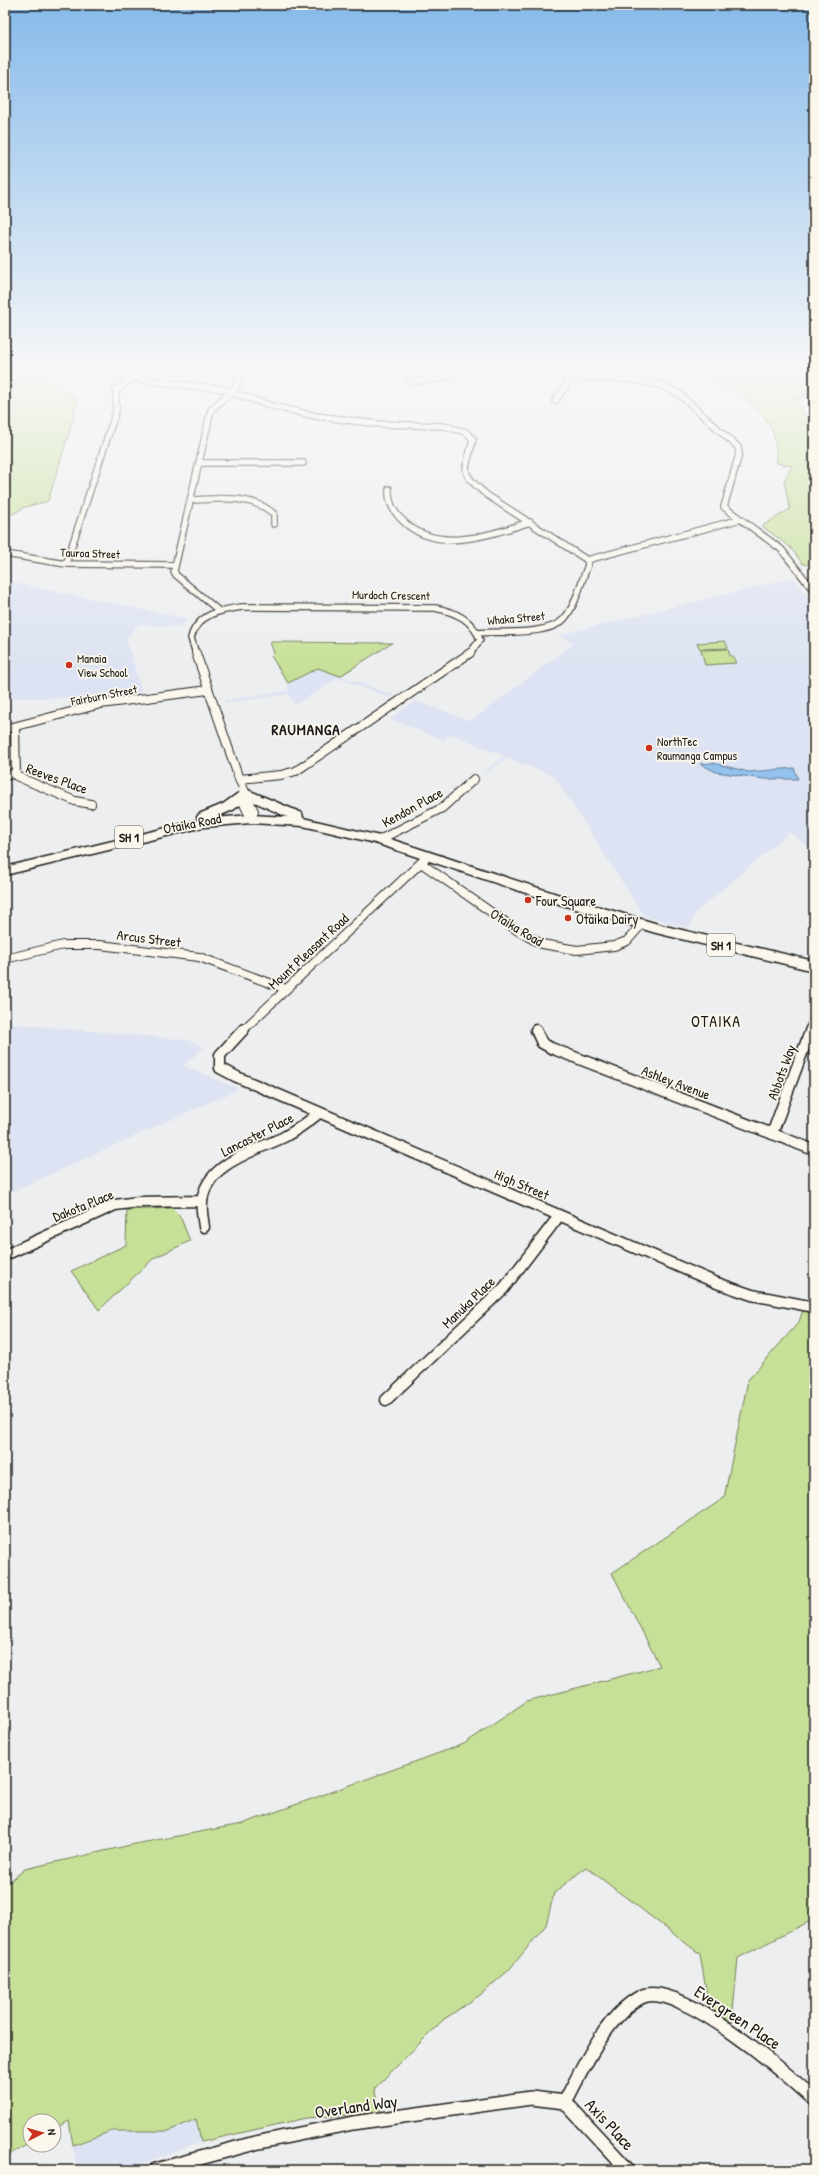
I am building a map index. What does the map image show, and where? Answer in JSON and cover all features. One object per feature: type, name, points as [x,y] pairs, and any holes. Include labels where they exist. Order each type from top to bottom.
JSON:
[{"type":"highway","points":[[191,822],[228,807],[245,793],[297,816]]},
{"type":"highway","name":"Otaika Road","points":[[5,871],[193,826],[251,816],[314,824],[379,840]]},
{"type":"highway","name":"Otaika Road","points":[[5,867],[191,822],[251,816],[297,816],[337,824],[424,859],[642,924],[814,966]]},
{"type":"street","points":[[66,564],[97,470]]},
{"type":"street","points":[[198,470],[175,565],[176,575],[219,611]]},
{"type":"street","points":[[466,470],[470,478],[487,495],[587,560],[741,519]]},
{"type":"street","points":[[734,470],[724,505],[781,549],[814,591]]},
{"type":"street","points":[[389,490],[388,496],[399,518],[409,528],[426,536],[451,539],[474,537],[530,522]]},
{"type":"street","points":[[191,500],[239,500],[258,504],[269,508],[274,514],[274,524]]},
{"type":"street","name":"Tauroa Street","points":[[5,554],[66,564],[175,565]]},
{"type":"street","name":"Whaka Street","points":[[477,633],[539,629],[559,622],[564,618],[570,606],[588,565],[587,560]]},
{"type":"street","name":"Murdoch Crescent","points":[[251,816],[245,793],[208,690],[191,635],[193,628],[201,619],[219,611],[256,606],[428,607],[456,614],[477,633]]},
{"type":"street","points":[[239,779],[296,772],[473,651],[480,640],[477,633]]},
{"type":"street","name":"Fairburn Street","points":[[5,729],[101,704],[208,690]]},
{"type":"street","name":"Reeves Place","points":[[15,727],[15,773],[19,779],[75,800],[92,804]]},
{"type":"street","points":[[5,776],[15,773]]},
{"type":"street","name":"Kendon Place","points":[[379,840],[442,808],[474,778]]},
{"type":"street","name":"Otaika Road","points":[[424,859],[521,933],[542,944],[577,950],[614,946],[627,941],[642,924]]},
{"type":"street","name":"Mount Pleasant Road","points":[[224,1071],[220,1068],[219,1059],[223,1050],[424,859]]},
{"type":"street","name":"Arcus Street","points":[[5,959],[63,945],[100,945],[199,957],[225,965],[286,989]]},
{"type":"street","name":"Abbots Way","points":[[772,1134],[801,1059],[814,1018]]},
{"type":"street","name":"Ashley Avenue","points":[[536,1030],[542,1043],[551,1048],[814,1150]]},
{"type":"street","name":"High Street","points":[[224,1071],[559,1216],[735,1290],[814,1307]]},
{"type":"street","name":"Lancaster Place","points":[[204,1227],[200,1212],[201,1201],[211,1179],[224,1167],[239,1157],[296,1131],[319,1113]]},
{"type":"street","name":"Dakota Place","points":[[5,1255],[115,1205],[139,1202],[201,1201]]},
{"type":"street","name":"Manuka Place","points":[[386,1400],[504,1288],[559,1216]]},
{"type":"street","name":"Evergreen Place","points":[[565,2102],[621,2011],[639,1997],[658,1994],[675,1997],[690,2005],[766,2057],[814,2100]]},
{"type":"street","name":"Overland Way","points":[[156,2170],[255,2143],[353,2123],[398,2118],[531,2098],[565,2102]]},
{"type":"street","name":"Axis Place","points":[[565,2102],[628,2170]]},
{"type":"shaded area","name":"NorthTec Raumanga Campus","points":[[793,578],[814,605],[814,853],[790,832],[695,913],[689,928],[644,916],[554,776],[507,758],[485,773],[483,772],[504,756],[451,734],[443,740],[390,719],[416,701],[471,721],[573,644],[559,635]]},
{"type":"shaded area","name":"Manaia View School","points":[[5,581],[188,619],[182,627],[139,624],[126,638],[142,692],[94,698],[5,698]]},
{"type":"shaded area","points":[[318,668],[393,695],[391,698],[338,678],[295,705],[289,694],[225,703],[224,700],[288,691],[288,683]]},
{"type":"shaded area","points":[[5,1023],[188,1040],[204,1047],[183,1066],[239,1089],[5,1195]]},
{"type":"shaded area","points":[[196,2119],[201,2142],[124,2170],[77,2170],[73,2145],[112,2131],[169,2131]]},
{"type":"green space","points":[[5,470],[58,470],[48,501],[25,507],[5,518]]},
{"type":"green space","points":[[790,470],[814,470],[814,565],[803,564],[790,547],[762,526],[790,509],[784,481]]},
{"type":"green space","points":[[725,641],[728,648],[700,649],[697,643]]},
{"type":"green space","points":[[270,642],[392,643],[340,676],[318,668],[288,683],[271,656],[274,653]]},
{"type":"green space","points":[[728,649],[730,656],[733,656],[736,663],[705,665],[701,650]]},
{"type":"green space","points":[[172,1208],[180,1216],[190,1241],[154,1258],[99,1310],[71,1271],[126,1245],[127,1210]]},
{"type":"green space","points":[[803,1310],[814,1312],[814,1919],[738,1958],[732,2022],[709,2008],[700,1954],[586,1867],[554,1893],[546,1925],[509,1970],[480,1995],[443,2020],[374,2089],[381,2113],[306,2118],[201,2142],[196,2119],[169,2131],[112,2131],[73,2145],[69,2121],[62,2125],[62,2113],[22,2113],[22,2147],[5,2157],[5,1885],[25,1869],[135,1844],[242,1824],[464,1744],[527,1701],[660,1666],[612,1573],[724,1498],[748,1380],[799,1322]]},
{"type":"water","points":[[713,763],[749,772],[794,768],[798,779],[764,779],[716,772],[700,764]]},
{"type":"place","name":"Manaia View School","points":[[69,665]]},
{"type":"place","name":"NorthTec Raumanga Campus","points":[[649,748]]},
{"type":"place","name":"Four Square","points":[[528,900]]},
{"type":"place","name":"Otaika Dairy","points":[[568,918]]},
{"type":"district","name":"RAUMANGA","points":[[306,729]]},
{"type":"district","name":"OTAIKA","points":[[716,1021]]}]
